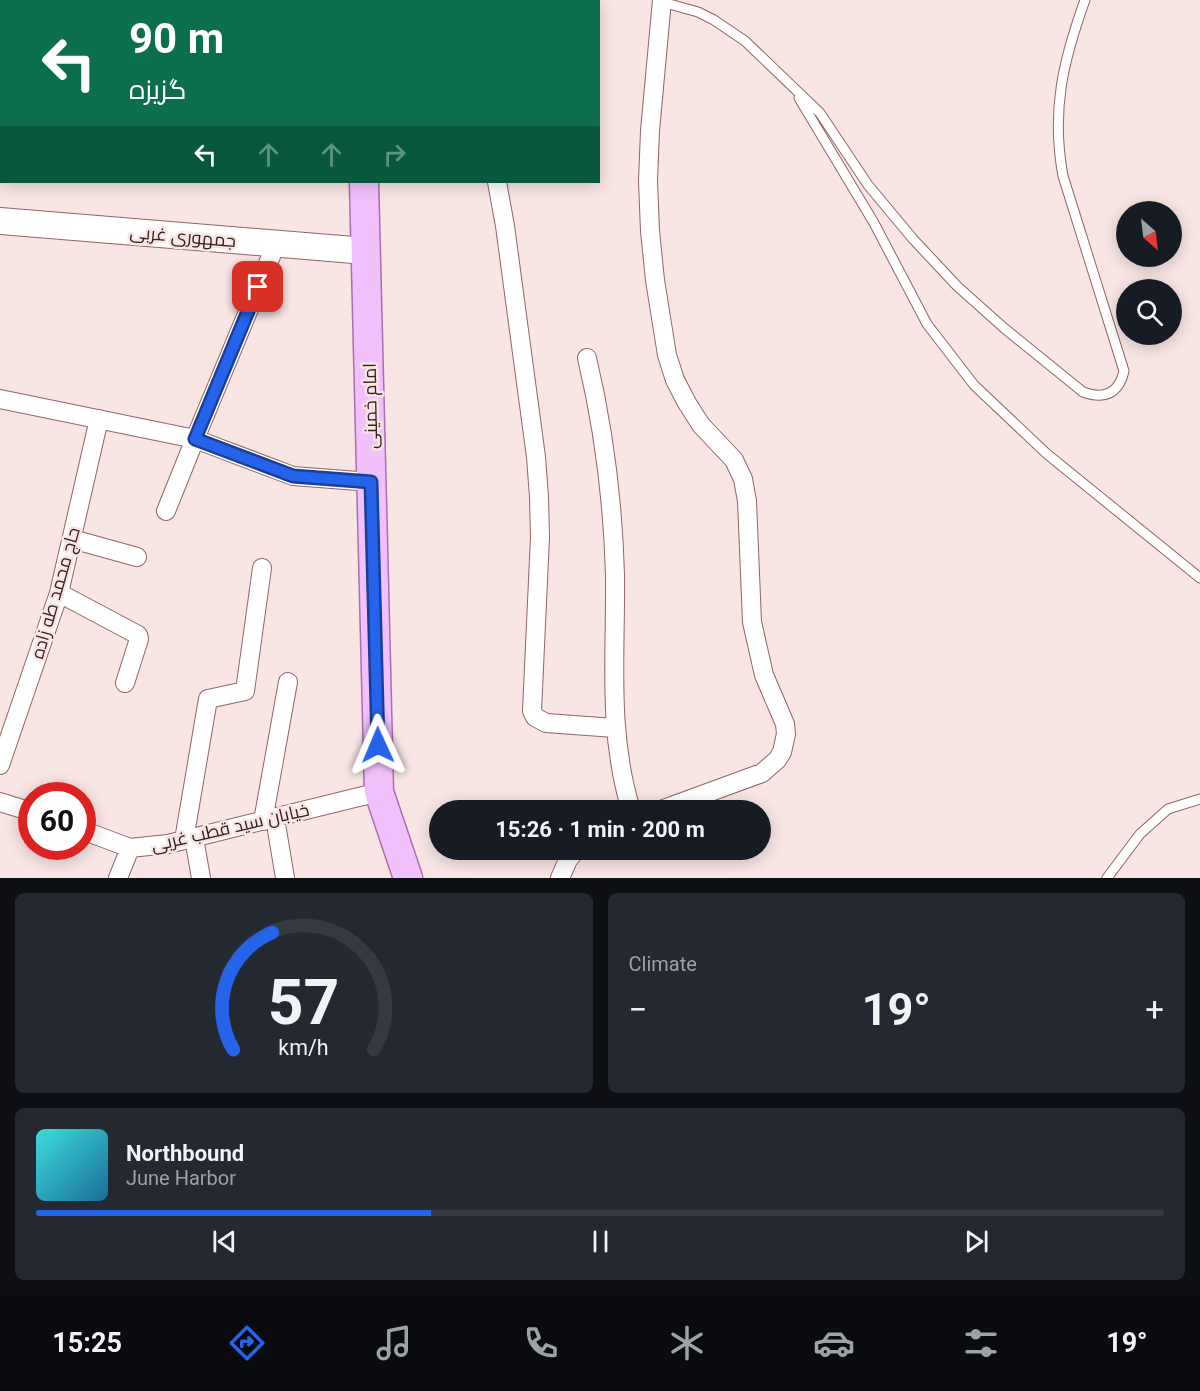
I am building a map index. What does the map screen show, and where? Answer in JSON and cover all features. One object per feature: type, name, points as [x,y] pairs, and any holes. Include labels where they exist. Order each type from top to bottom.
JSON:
[{"type":"main road","name":"امام خمینی","points":[[364,183],[379,792],[408,878]]},
{"type":"street","points":[[662,1],[650,131],[648,181],[655,280],[668,355],[675,380],[701,425],[727,451],[743,479],[747,501],[752,622],[764,675],[785,724],[786,734],[785,743],[777,760],[762,773],[688,800]]},
{"type":"street","points":[[497,183],[536,457],[539,497],[540,537],[532,711],[535,717],[546,723],[615,728]]},
{"type":"street","name":"جمهوری غربی","points":[[0,221],[366,251]]},
{"type":"street","points":[[166,511],[276,244]]},
{"type":"street","points":[[587,358],[603,434],[611,500],[615,577],[615,728],[619,759],[629,800]]},
{"type":"street","points":[[0,399],[195,439],[293,476],[371,482]]},
{"type":"street","name":"حاج محمد طه زاده","points":[[0,765],[59,593],[99,419]]},
{"type":"street","points":[[72,538],[137,557]]},
{"type":"street","points":[[201,878],[189,839],[208,699],[245,691],[262,568]]},
{"type":"street","points":[[59,593],[138,635],[139,639],[125,683]]},
{"type":"street","points":[[285,878],[269,819],[288,682]]},
{"type":"street","name":"خیابان سید قطب غربی","points":[[96,835],[130,848],[168,844],[379,792]]},
{"type":"street","points":[[0,802],[18,808]]},
{"type":"street","points":[[118,878],[130,848]]},
{"type":"street","points":[[560,878],[568,860]]},
{"type":"lane","points":[[662,1],[698,12],[730,30],[790,83],[820,113],[868,185],[890,213],[957,286],[1004,328],[1083,392],[1093,396],[1105,395],[1115,390],[1122,381],[1124,370],[1063,176],[1057,128],[1061,80],[1085,0]]},
{"type":"lane","points":[[790,83],[874,224],[927,324],[974,385],[1047,454],[1200,578]]},
{"type":"lane","points":[[1107,878],[1140,834],[1168,809],[1200,799]]},
{"type":"route","points":[[258,287],[195,439],[293,476],[371,482],[378,745]]}]
